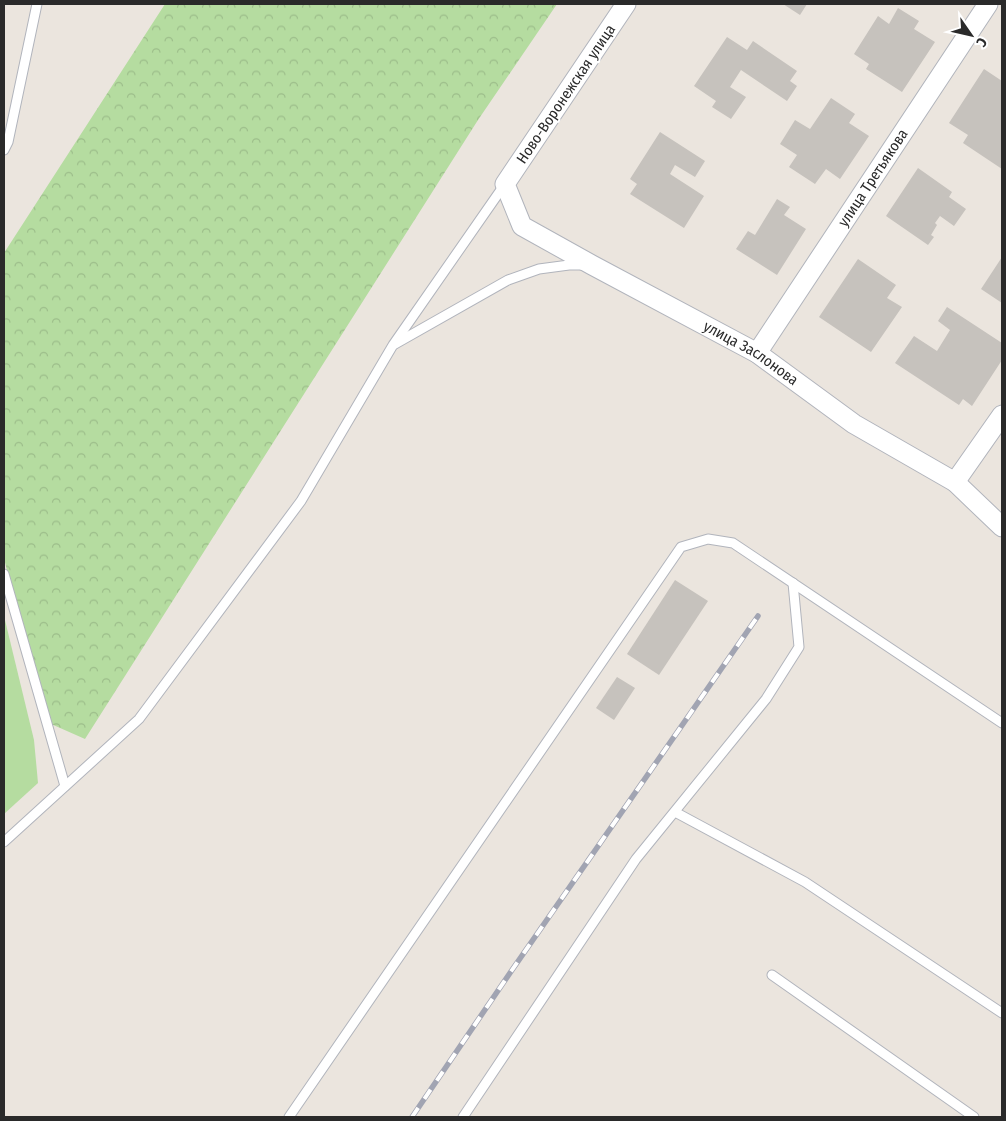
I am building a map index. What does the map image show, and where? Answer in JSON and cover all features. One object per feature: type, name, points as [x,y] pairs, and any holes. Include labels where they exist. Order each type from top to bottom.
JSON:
[{"type":"street","name":"Ново-Воронежская улица","points":[[505,184],[626,4]]},
{"type":"street","name":"улица Третьякова","points":[[757,353],[988,4]]},
{"type":"street","name":"улица Заслонова","points":[[505,184],[522,226],[757,353],[854,424],[955,482],[1002,527]]},
{"type":"street","points":[[955,482],[1002,415]]},
{"type":"lane","points":[[4,150],[8,142],[37,4]]},
{"type":"lane","points":[[4,842],[139,719],[301,501],[393,345],[505,184]]},
{"type":"lane","points":[[393,345],[508,280],[540,269],[569,264],[592,265]]},
{"type":"lane","points":[[289,1117],[681,547],[708,539],[733,543],[1002,723]]},
{"type":"lane","points":[[4,574],[65,786]]},
{"type":"lane","points":[[464,1117],[636,859],[766,699],[799,646],[792,583]]},
{"type":"lane","points":[[675,812],[805,882],[1002,1013]]},
{"type":"lane","points":[[772,975],[974,1117]]},
{"type":"green space","points":[[165,4],[557,4],[478,120],[85,739],[42,720],[4,558],[4,253]]},
{"type":"green space","points":[[4,616],[34,740],[38,783],[4,814]]},
{"type":"building","points":[[783,4],[807,4],[800,15]]},
{"type":"building","points":[[898,8],[919,21],[914,29],[935,42],[902,92],[866,69],[869,64],[854,54],[878,16],[889,24]]},
{"type":"building","points":[[727,37],[747,50],[753,41],[797,71],[790,81],[797,86],[787,101],[741,70],[730,87],[746,97],[731,119],[712,107],[716,101],[694,86]]},
{"type":"building","points":[[984,69],[1002,81],[1002,169],[963,143],[968,135],[949,123]]},
{"type":"building","points":[[831,98],[855,114],[849,123],[869,136],[840,179],[826,169],[815,184],[789,167],[797,155],[780,144],[795,120],[810,129]]},
{"type":"building","points":[[660,132],[705,161],[695,177],[675,165],[670,174],[704,196],[684,228],[630,194],[637,184],[630,179]]},
{"type":"building","points":[[918,168],[952,192],[949,197],[966,209],[954,226],[940,216],[935,223],[937,225],[931,235],[934,237],[928,245],[886,216]]},
{"type":"building","points":[[777,199],[790,207],[784,215],[806,229],[777,275],[736,249],[748,231],[755,235]]},
{"type":"building","points":[[1002,257],[1002,303],[981,289]]},
{"type":"building","points":[[858,259],[896,285],[887,298],[902,307],[871,352],[819,317]]},
{"type":"building","points":[[947,307],[1002,343],[1002,360],[972,406],[963,399],[959,405],[895,363],[914,336],[937,351],[950,330],[938,321]]},
{"type":"building","points":[[675,580],[708,601],[659,675],[627,654]]},
{"type":"building","points":[[617,677],[635,688],[614,720],[596,708]]},
{"type":"railway","points":[[412,1117],[758,616]]}]
